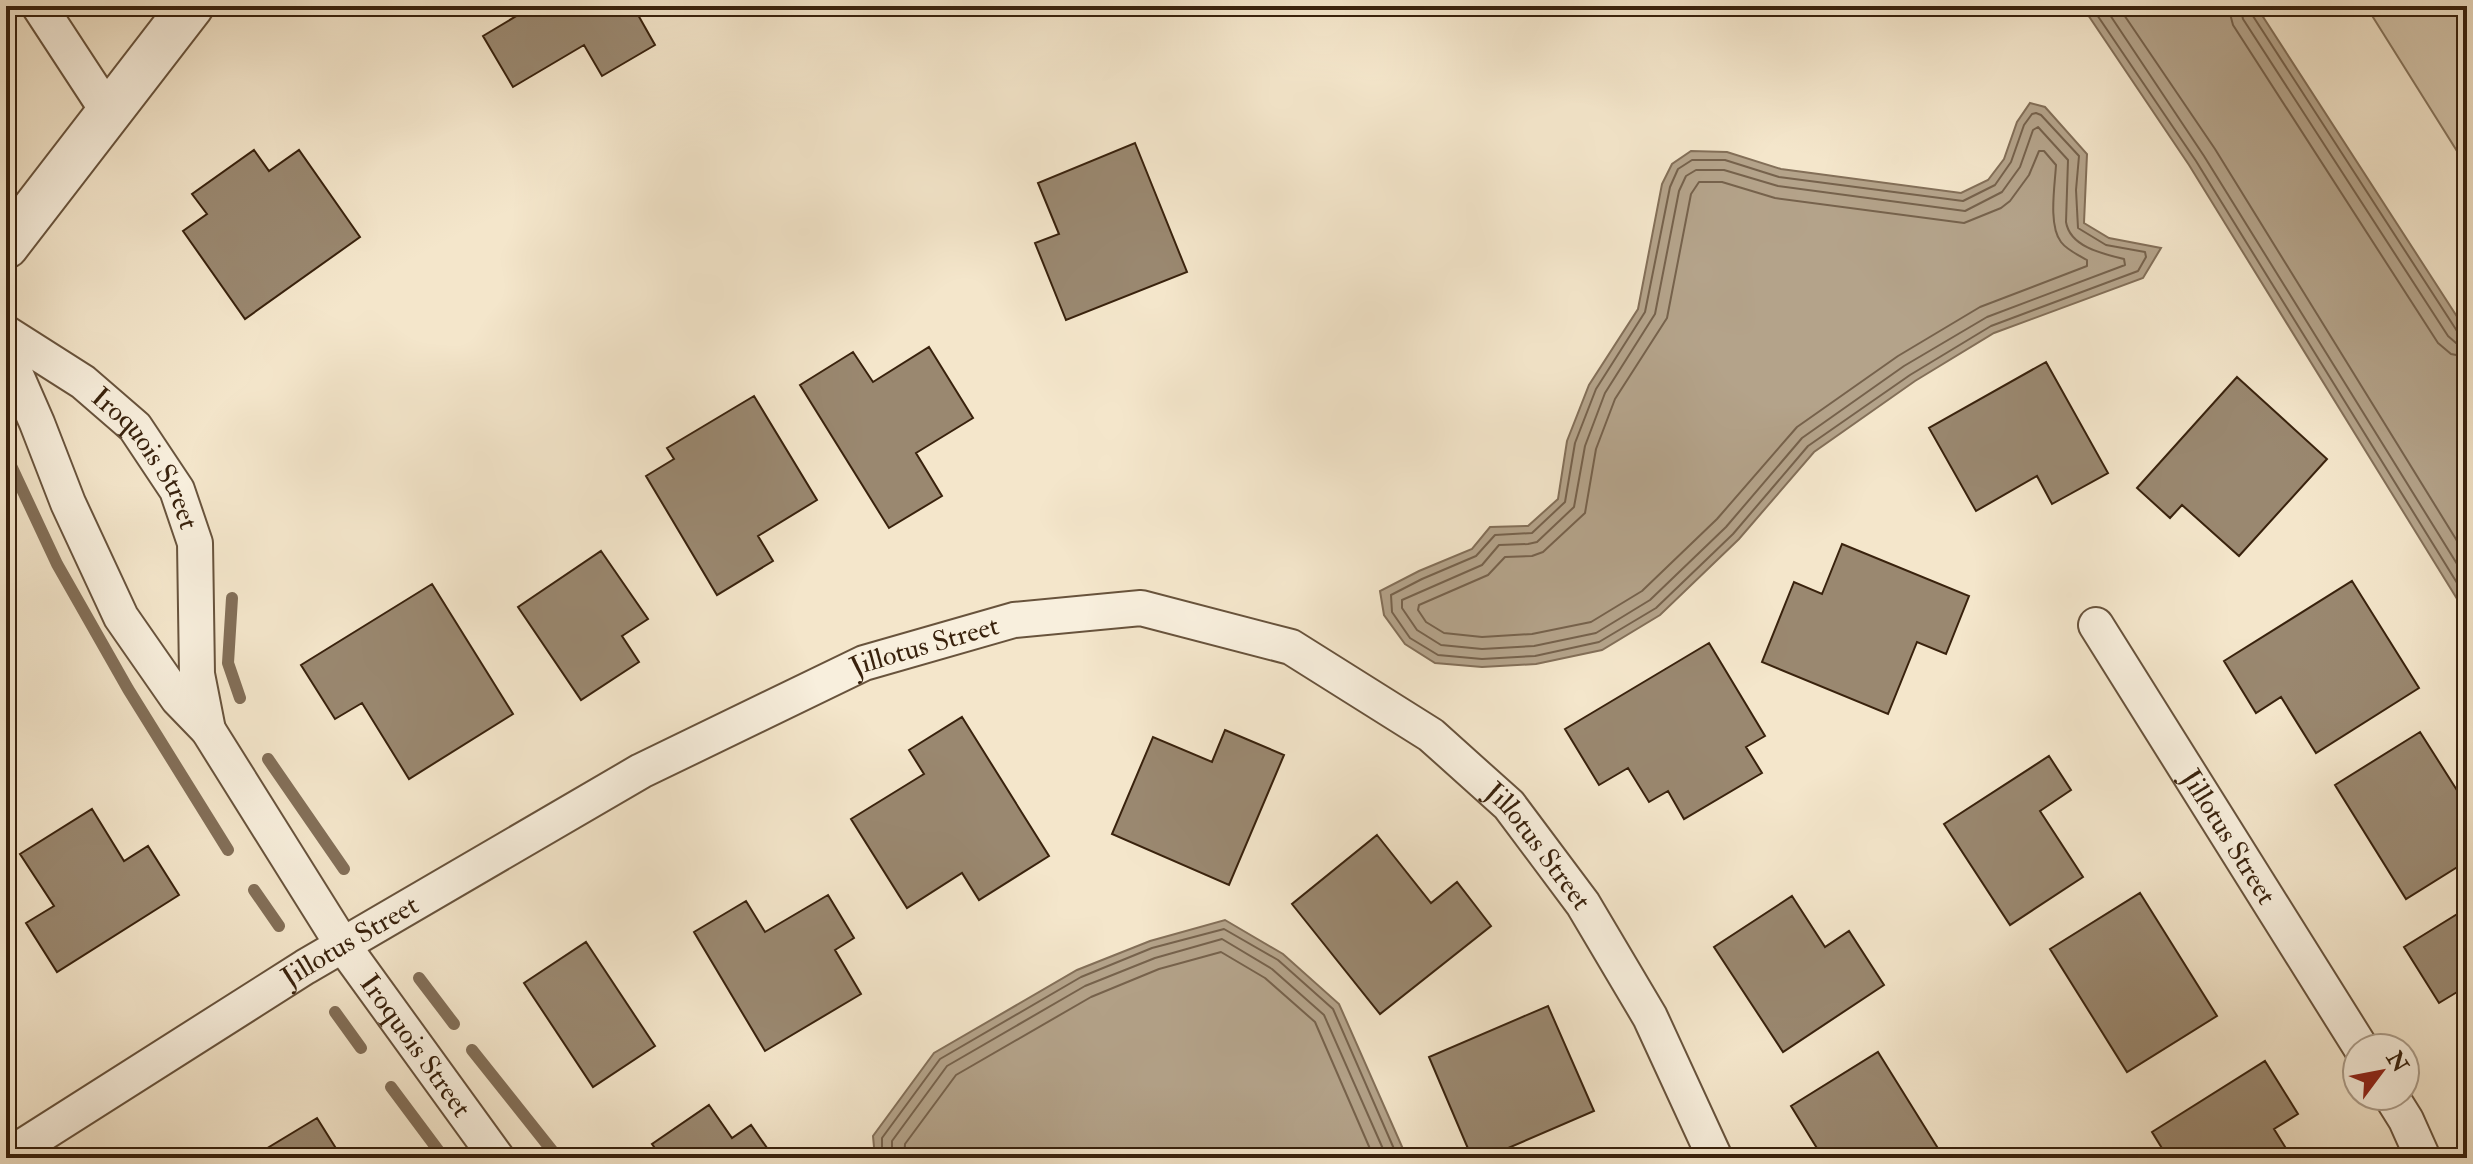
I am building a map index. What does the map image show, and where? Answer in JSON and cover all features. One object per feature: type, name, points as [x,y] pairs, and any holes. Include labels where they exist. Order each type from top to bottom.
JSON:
[{"type":"street","points":[[39,6],[109,113]]},
{"type":"street","points":[[6,246],[191,6]]},
{"type":"street","name":"Iroquois Street","points":[[6,333],[83,382],[135,427],[177,490],[195,543],[197,674],[208,730]]},
{"type":"street","name":"Iroquois Street","points":[[6,352],[68,503],[121,617],[178,699],[208,730],[342,944],[497,1158]]},
{"type":"street","name":"Jillotus Street","points":[[6,1157],[342,944],[629,777],[864,663],[1014,620],[1141,608],[1291,647],[1431,735],[1509,805],[1583,904],[1650,1017],[1715,1158]]},
{"type":"street","name":"Jillotus Street","points":[[2096,625],[2351,1032]]},
{"type":"street","points":[[2401,1112],[2423,1158]]},
{"type":"shaded area","points":[[2366,6],[2467,6],[2467,167]]},
{"type":"water","points":[[2082,6],[2256,6],[2467,332],[2467,615],[2189,165]]},
{"type":"water","points":[[2030,103],[2045,107],[2087,154],[2084,223],[2109,238],[2161,248],[2143,278],[1994,333],[1915,381],[1814,452],[1739,539],[1660,615],[1602,650],[1536,664],[1482,667],[1435,663],[1405,644],[1384,615],[1380,591],[1472,549],[1490,527],[1528,526],[1558,499],[1567,441],[1589,385],[1638,309],[1662,184],[1672,164],[1691,151],[1727,152],[1781,169],[1961,193],[1988,180],[2004,159],[2017,122]]},
{"type":"water","points":[[1225,920],[1283,954],[1339,1004],[1407,1158],[875,1158],[873,1136],[934,1053],[1077,970],[1150,941]]},
{"type":"building","points":[[533,6],[633,6],[655,45],[602,76],[584,45],[513,87],[483,36]]},
{"type":"building","points":[[1135,143],[1187,272],[1066,320],[1035,243],[1059,234],[1038,183]]},
{"type":"building","points":[[254,150],[269,171],[299,150],[360,237],[245,319],[183,231],[207,214],[192,194]]},
{"type":"building","points":[[929,347],[973,418],[916,453],[942,496],[889,528],[800,385],[853,352],[873,382]]},
{"type":"building","points":[[2046,362],[2108,473],[2052,504],[2037,476],[1976,511],[1929,428]]},
{"type":"building","points":[[2237,377],[2327,459],[2239,556],[2182,505],[2170,518],[2137,488]]},
{"type":"building","points":[[754,396],[817,500],[758,536],[773,561],[717,595],[646,476],[674,459],[667,448]]},
{"type":"building","points":[[1842,544],[1969,596],[1946,654],[1917,642],[1888,714],[1762,662],[1794,582],[1822,594]]},
{"type":"building","points":[[601,551],[648,619],[622,636],[639,662],[581,700],[518,607]]},
{"type":"building","points":[[2352,581],[2419,688],[2316,753],[2281,697],[2256,713],[2224,661]]},
{"type":"building","points":[[432,584],[513,714],[409,779],[362,703],[335,719],[301,665]]},
{"type":"building","points":[[1709,643],[1765,736],[1746,747],[1762,773],[1684,819],[1668,791],[1649,802],[1628,768],[1599,785],[1565,729]]},
{"type":"building","points":[[962,717],[1049,856],[979,900],[962,873],[907,908],[851,819],[924,774],[909,750]]},
{"type":"building","points":[[1225,730],[1284,755],[1229,885],[1112,834],[1153,737],[1212,762]]},
{"type":"building","points":[[2420,732],[2467,806],[2467,861],[2406,899],[2335,785]]},
{"type":"building","points":[[2049,756],[2071,790],[2040,811],[2083,877],[2010,925],[1944,824]]},
{"type":"building","points":[[92,809],[124,861],[148,846],[179,895],[57,972],[26,923],[54,906],[20,854]]},
{"type":"building","points":[[1377,835],[1431,903],[1457,882],[1491,926],[1380,1014],[1292,904]]},
{"type":"building","points":[[2140,893],[2217,1016],[2127,1072],[2050,949]]},
{"type":"building","points":[[828,895],[854,938],[835,950],[861,994],[765,1051],[694,932],[746,901],[765,932]]},
{"type":"building","points":[[1792,896],[1825,947],[1849,931],[1884,985],[1783,1052],[1714,947]]},
{"type":"building","points":[[2467,908],[2467,986],[2439,1003],[2404,947]]},
{"type":"building","points":[[586,942],[655,1046],[593,1087],[524,983]]},
{"type":"building","points":[[1548,1006],[1594,1111],[1485,1158],[1472,1158],[1429,1057]]},
{"type":"building","points":[[1878,1052],[1944,1158],[1823,1158],[1791,1106]]},
{"type":"building","points":[[2265,1061],[2298,1114],[2274,1129],[2292,1158],[2168,1158],[2152,1132]]},
{"type":"building","points":[[709,1105],[732,1138],[751,1125],[774,1158],[662,1158],[652,1144]]},
{"type":"building","points":[[317,1118],[342,1158],[251,1158]]},
{"type":"waterway","points":[[6,455],[57,564],[128,689],[228,850]]},
{"type":"waterway","points":[[232,598],[228,663],[240,698]]},
{"type":"waterway","points":[[268,759],[344,869]]},
{"type":"waterway","points":[[254,890],[279,926]]},
{"type":"waterway","points":[[419,978],[454,1024]]},
{"type":"waterway","points":[[335,1012],[361,1048]]},
{"type":"waterway","points":[[472,1050],[558,1158]]},
{"type":"waterway","points":[[391,1087],[444,1158]]}]
